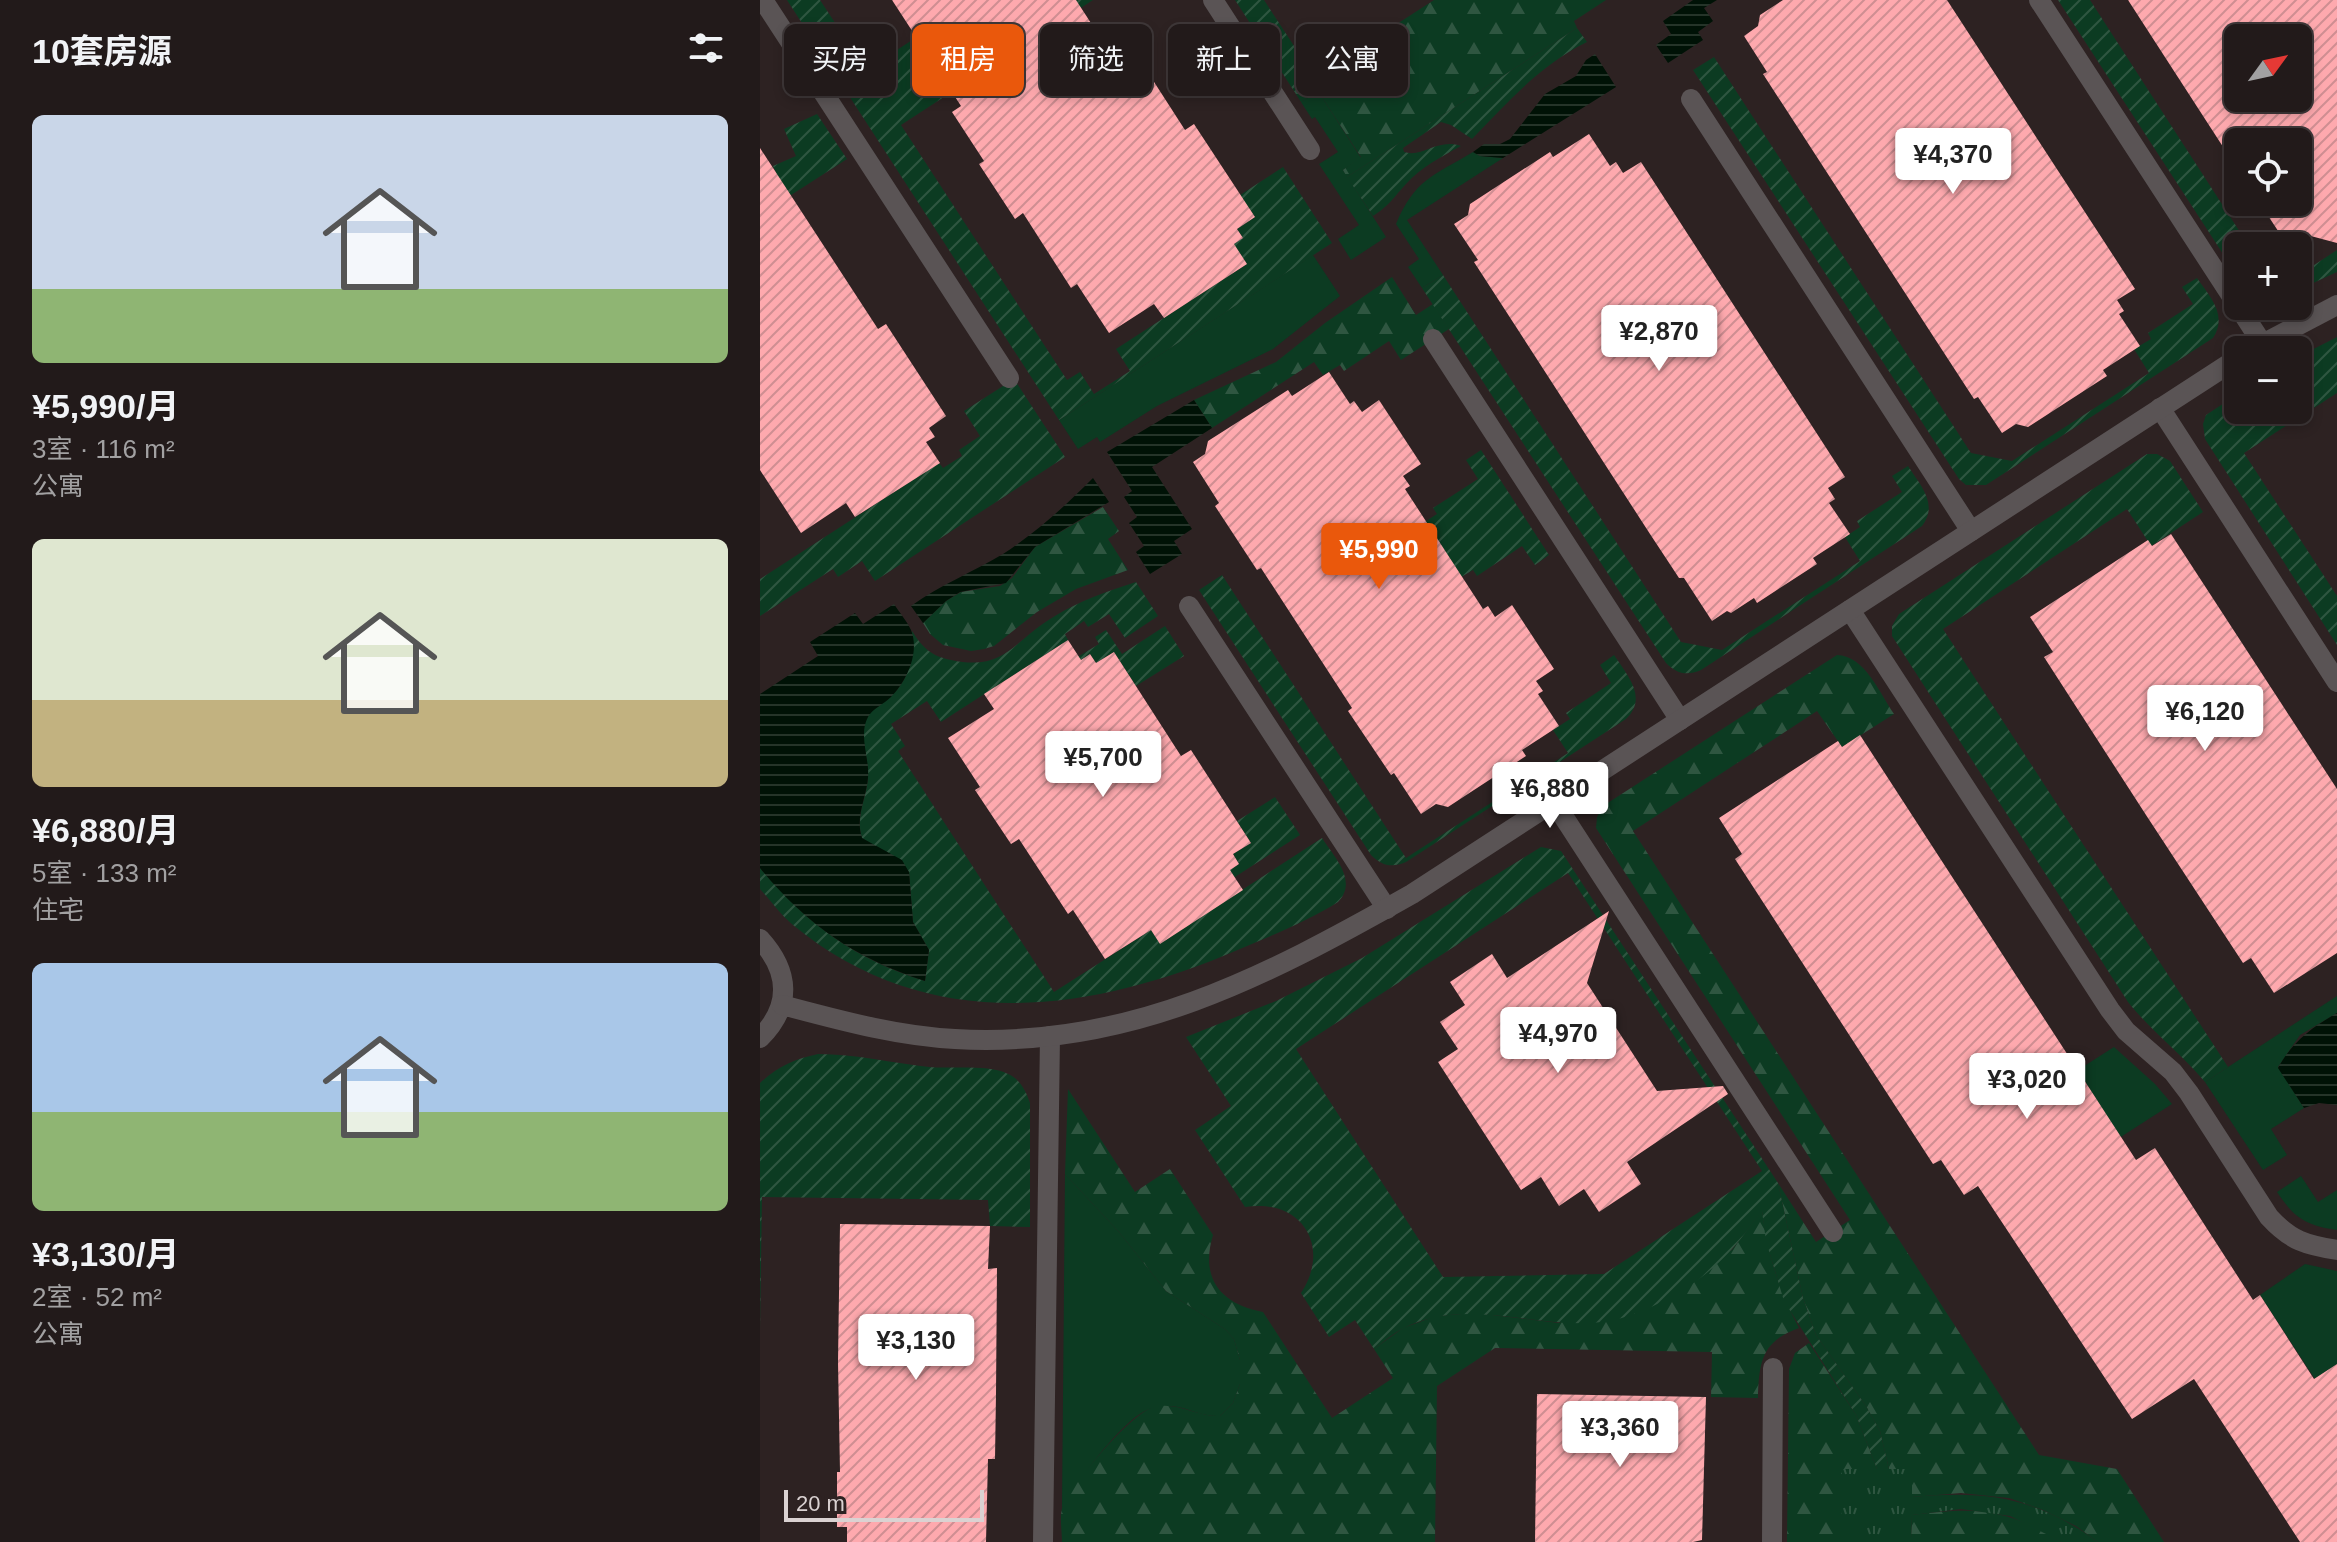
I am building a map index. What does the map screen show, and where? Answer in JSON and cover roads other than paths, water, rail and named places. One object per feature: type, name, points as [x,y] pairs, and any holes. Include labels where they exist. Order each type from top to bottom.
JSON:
[{"type":"street","points":[[763,0],[1009,378]]},
{"type":"street","points":[[1213,0],[1310,150]]},
{"type":"street","points":[[2039,0],[2224,284]]},
{"type":"street","points":[[1691,99],[1971,531]]},
{"type":"street","points":[[2277,336],[2337,305]]},
{"type":"street","points":[[1433,339],[1680,720]]},
{"type":"street","points":[[782,1005],[869,1028],[955,1039],[1050,1036],[1100,1030],[1194,1003],[1327,943],[1386,909],[2224,367]]},
{"type":"street","points":[[2160,408],[2337,682]]},
{"type":"street","points":[[1189,606],[1386,909]]},
{"type":"street","points":[[1850,610],[2110,1010],[2126,1031],[2181,1083],[2269,1217],[2283,1233],[2313,1246],[2337,1250]]},
{"type":"street","points":[[1554,802],[1833,1232]]},
{"type":"street","points":[[760,939],[773,953],[783,977],[782,1005],[772,1026],[760,1038]]},
{"type":"street","points":[[1043,1542],[1050,1036]]},
{"type":"street","points":[[1772,1542],[1773,1368]]}]
